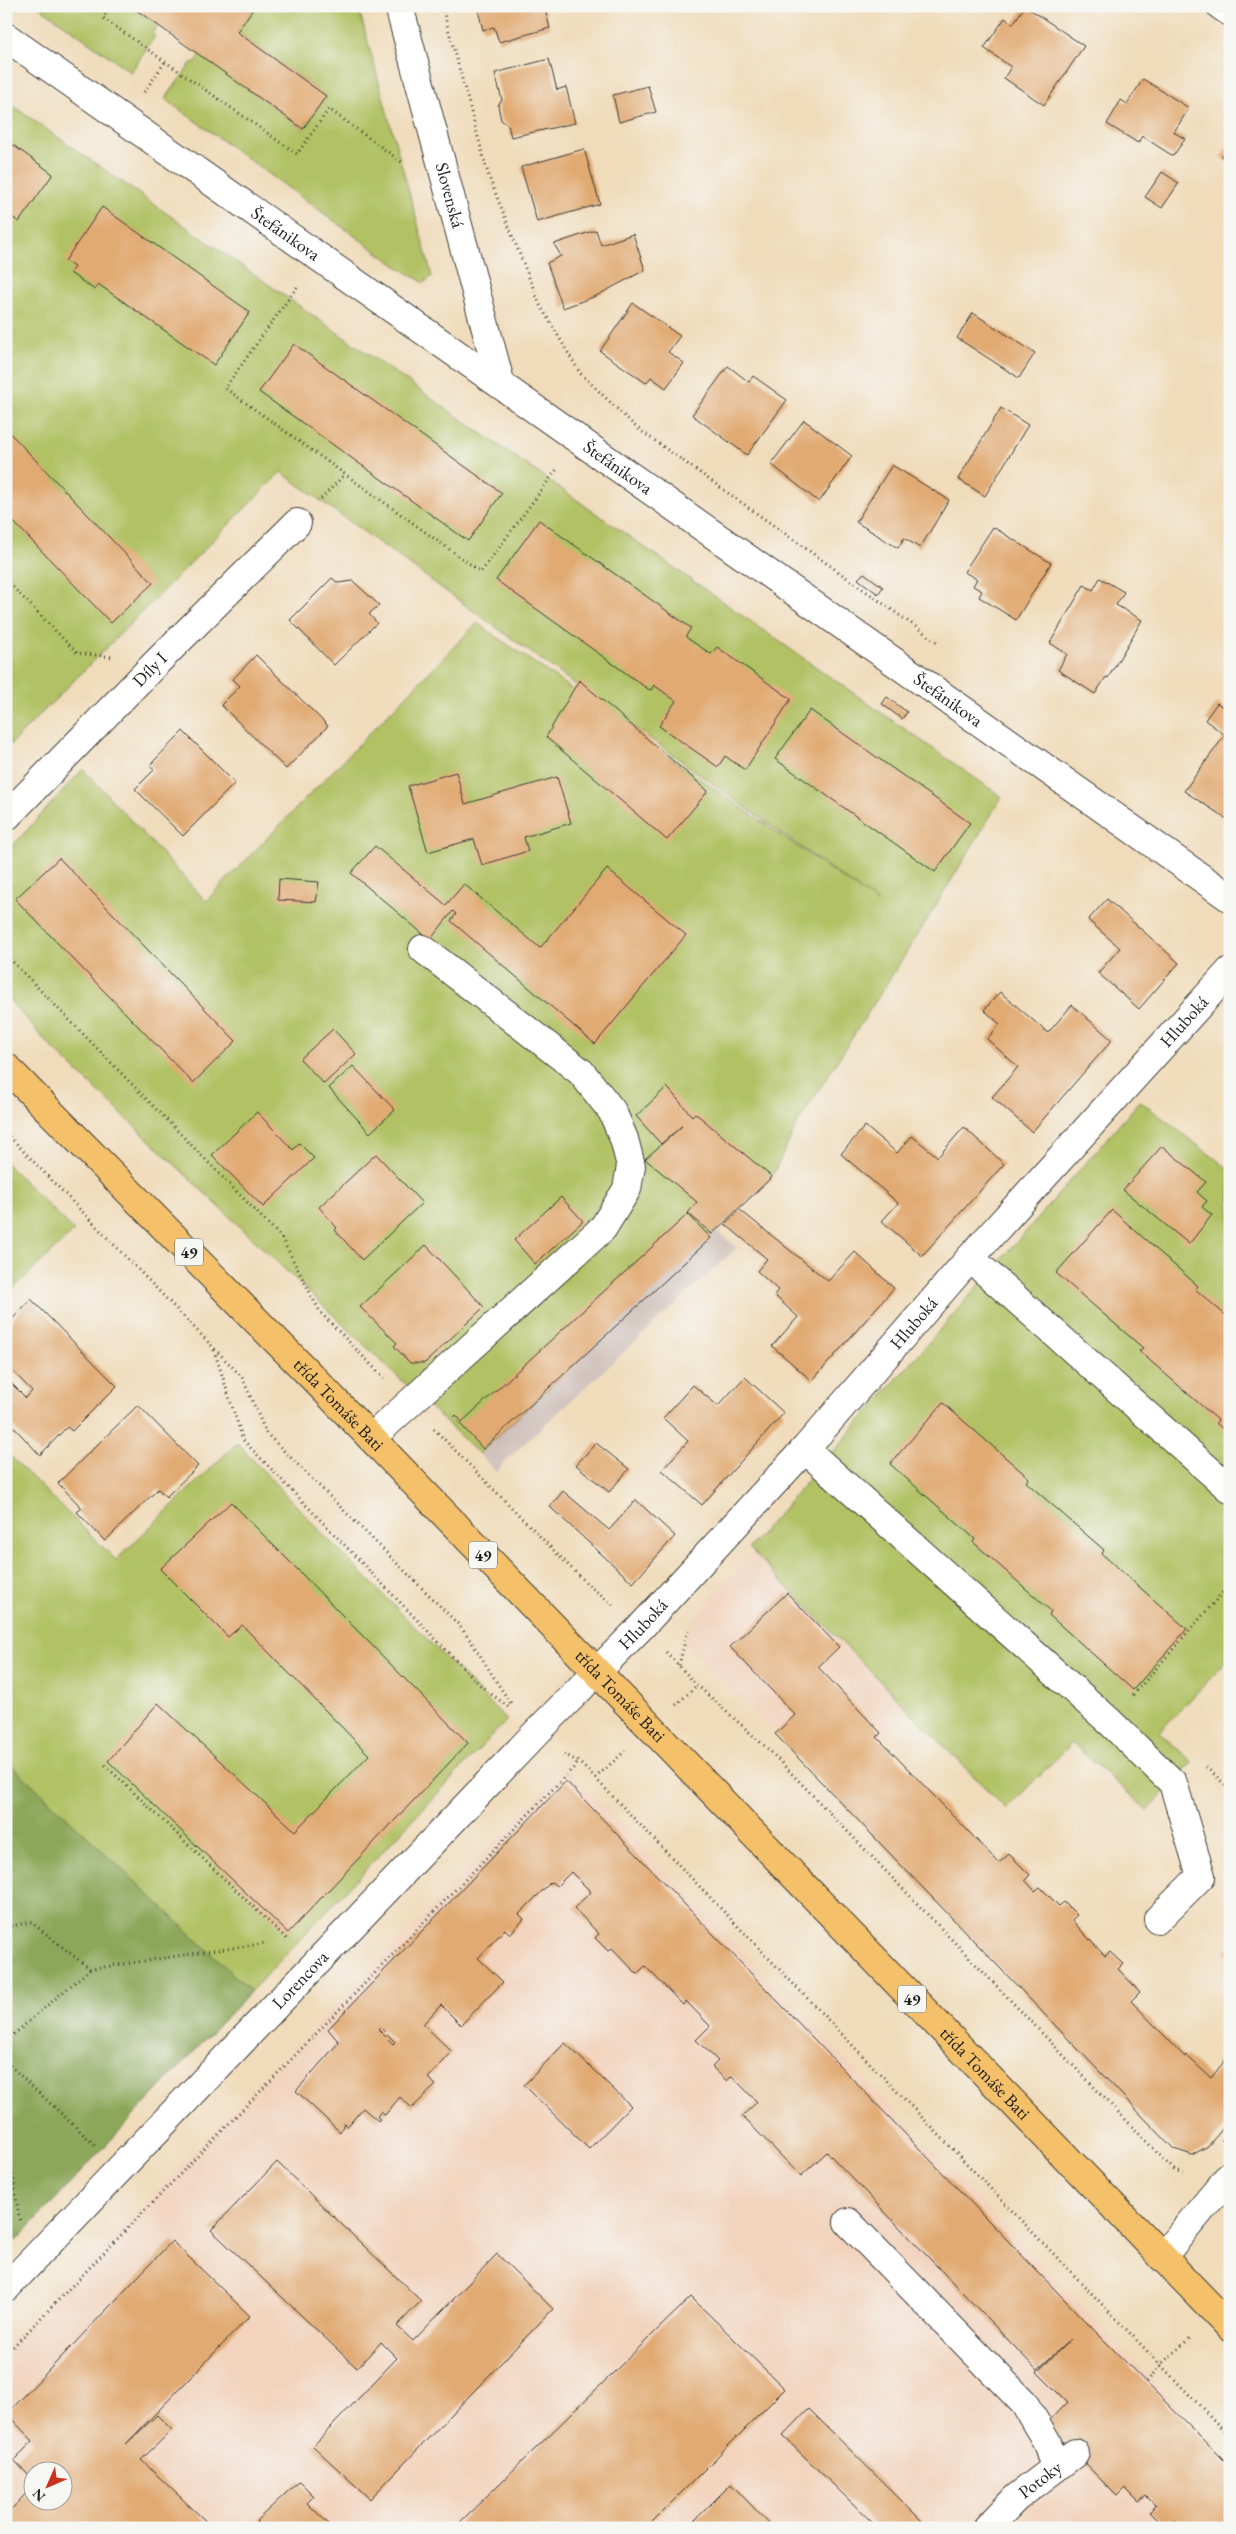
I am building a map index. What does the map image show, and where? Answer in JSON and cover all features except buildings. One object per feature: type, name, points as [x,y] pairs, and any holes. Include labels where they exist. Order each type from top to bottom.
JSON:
[{"type":"main road","name":"třída Tomáše Bati","points":[[6,1067],[370,1438],[1223,2320]]},
{"type":"street","name":"Slovenská","points":[[399,6],[501,385]]},
{"type":"street","points":[[1221,6],[1230,12]]},
{"type":"street","name":"Štefánikova","points":[[6,37],[1230,898]]},
{"type":"street","name":"Díly I","points":[[6,817],[156,663],[297,523]]},
{"type":"street","points":[[370,1438],[603,1228],[627,1189],[631,1166],[624,1139],[612,1110],[581,1072],[422,949]]},
{"type":"street","name":"Hluboká","points":[[595,1672],[641,1628],[805,1449],[970,1258],[1230,970]]},
{"type":"street","points":[[970,1258],[1230,1489]]},
{"type":"street","points":[[805,1449],[1110,1722],[1173,1783],[1201,1876],[1158,1920]]},
{"type":"street","name":"Lorencova","points":[[6,2288],[595,1672]]},
{"type":"street","points":[[1162,2257],[1230,2175]]},
{"type":"street","name":"Potoky","points":[[848,2222],[1024,2404],[1047,2442],[1065,2461],[1016,2498],[987,2528]]},
{"type":"path","points":[[111,6],[102,18],[296,154],[329,109],[405,164]]},
{"type":"path","points":[[442,6],[489,177],[540,305],[580,373],[637,428],[937,642]]},
{"type":"path","points":[[142,95],[165,62]]},
{"type":"path","points":[[297,287],[225,388],[481,572],[557,469]]},
{"type":"path","points":[[6,580],[77,652],[156,663]]},
{"type":"path","points":[[6,955],[281,1237],[320,1312],[408,1403],[584,1582],[641,1628],[697,1685],[768,1749],[1175,2171],[1190,2172]]},
{"type":"path","points":[[6,1133],[213,1347],[242,1377],[266,1433],[458,1624],[479,1650],[496,1683],[513,1709],[482,1687],[244,1440],[213,1347]]},
{"type":"path","points":[[1110,1722],[1230,1584]]},
{"type":"path","points":[[536,1733],[548,1745],[579,1762],[1230,2437]]},
{"type":"path","points":[[6,2354],[579,1762]]},
{"type":"path","points":[[1202,1764],[1230,1789]]},
{"type":"path","points":[[105,1765],[289,1941],[294,1942]]},
{"type":"path","points":[[6,1927],[31,1922],[90,1969]]},
{"type":"path","points":[[6,2041],[90,1969],[266,1943]]},
{"type":"path","points":[[6,2062],[121,2169]]},
{"type":"path","points":[[6,2130],[26,2267]]},
{"type":"path","points":[[1218,2145],[1230,2132]]},
{"type":"path","points":[[1148,2382],[1160,2365],[1223,2320]]},
{"type":"shaded area","points":[[716,1230],[737,1248],[502,1464],[497,1473],[436,1409]]},
{"type":"shaded area","points":[[783,1517],[944,1676],[832,1793],[684,1644],[690,1623]]},
{"type":"shaded area","points":[[566,1767],[1230,2461],[1230,2528],[6,2528],[6,2348]]},
{"type":"green space","points":[[38,6],[136,6],[135,9],[158,25],[152,34],[155,36],[131,72]]},
{"type":"green space","points":[[255,6],[358,6],[432,276],[424,283],[398,267],[165,99],[192,62],[195,63],[200,55],[303,129],[326,96],[237,32]]},
{"type":"green space","points":[[6,101],[1002,797],[919,933],[797,1124],[772,1177],[479,1454],[46,1042],[6,996],[6,853],[83,769],[206,901],[477,623],[878,903],[281,472],[6,749]]},
{"type":"green space","points":[[1140,1101],[1230,1170],[1230,1658],[1159,1732],[1192,1762],[1148,1811],[1072,1743],[1006,1809],[749,1548]]},
{"type":"green space","points":[[6,1163],[74,1231],[6,1295]]},
{"type":"green space","points":[[237,1443],[324,1535],[507,1720],[251,1991],[6,1760],[6,1452],[116,1560]]},
{"type":"green space","points":[[6,1760],[251,1991],[16,2241],[6,2231]]}]
